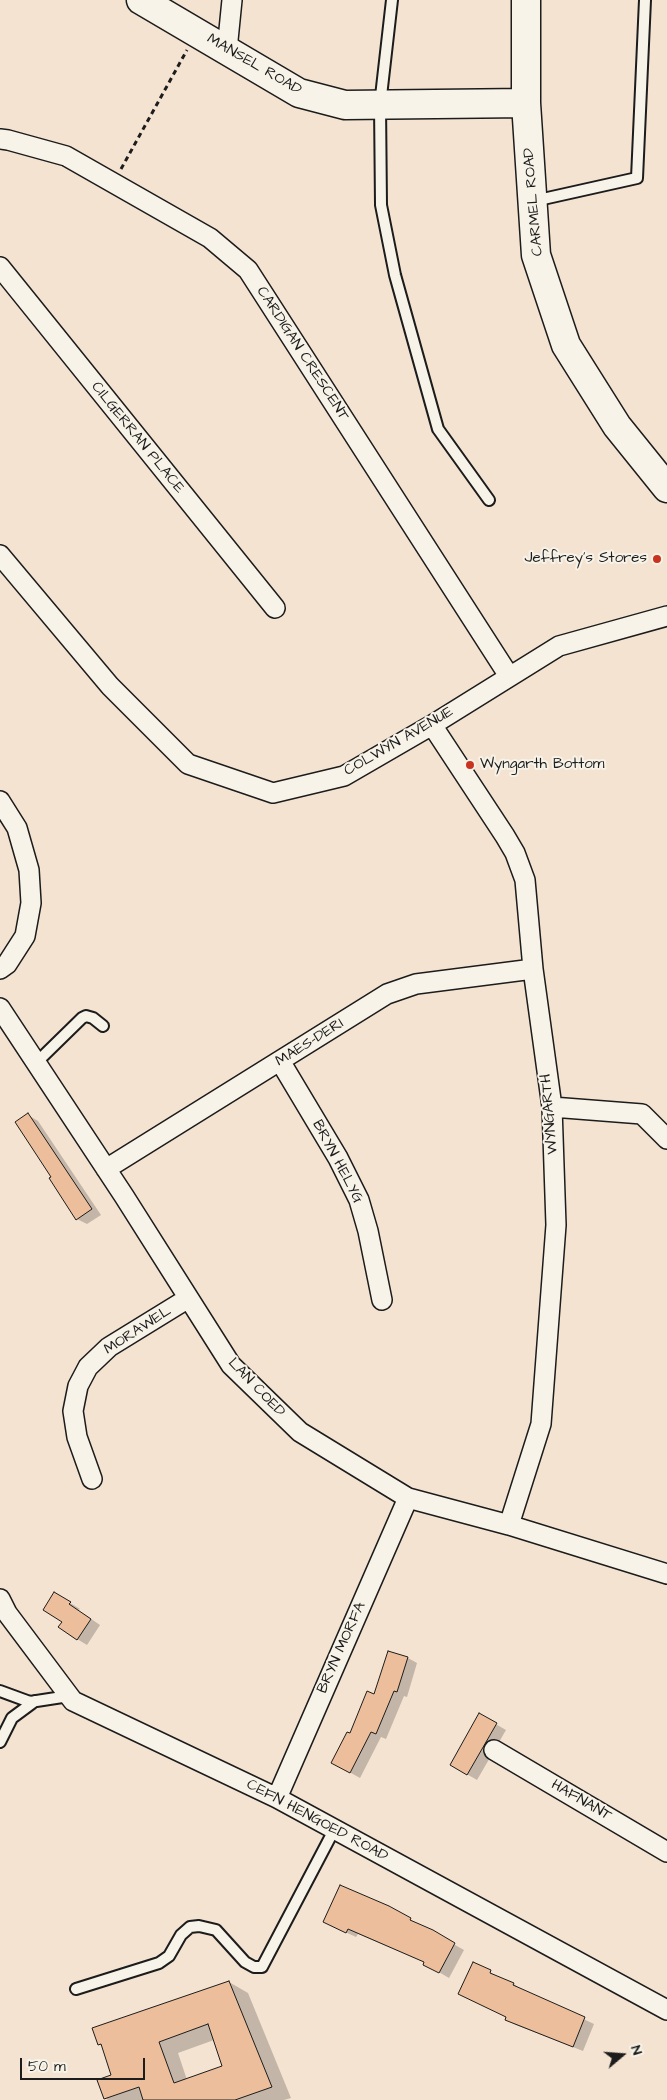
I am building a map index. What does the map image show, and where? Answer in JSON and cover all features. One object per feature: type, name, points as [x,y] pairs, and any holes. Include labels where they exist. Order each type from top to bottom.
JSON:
[{"type":"street","name":"MANSEL ROAD","points":[[141,0],[299,93],[345,105],[526,103]]},
{"type":"street","points":[[227,50],[232,0]]},
{"type":"street","name":"CARMEL ROAD","points":[[526,0],[526,103],[536,254],[566,345],[617,426],[667,488]]},
{"type":"street","name":"CARDIGAN CRESCENT","points":[[0,139],[66,156],[210,238],[248,270],[509,676]]},
{"type":"street","name":"CILGERRAN PLACE","points":[[0,267],[275,608]]},
{"type":"street","name":"COLWYN AVENUE","points":[[0,555],[110,686],[188,764],[273,792],[344,776],[432,725],[559,646],[667,616]]},
{"type":"street","name":"WYNGARTH","points":[[432,725],[515,853],[524,880],[532,969],[552,1107],[556,1226],[541,1424],[510,1525]]},
{"type":"street","points":[[0,801],[17,828],[29,870],[31,902],[26,936],[6,964],[0,969]]},
{"type":"street","name":"MAES-DERI","points":[[106,1169],[387,994],[416,984],[532,969]]},
{"type":"street","name":"LAN COED","points":[[0,1008],[106,1169],[187,1299],[231,1365],[300,1432],[408,1498],[665,1569]]},
{"type":"street","name":"BRYN HELYG","points":[[280,1062],[338,1158],[359,1200],[368,1231],[382,1300]]},
{"type":"street","points":[[552,1107],[642,1114],[667,1139]]},
{"type":"street","name":"MORAWEL","points":[[92,1478],[77,1437],[73,1411],[78,1386],[88,1367],[108,1347],[187,1299]]},
{"type":"street","name":"BRYN MORFA","points":[[276,1798],[408,1498]]},
{"type":"street","name":"CEFN HENGOED ROAD","points":[[0,1599],[7,1613],[73,1701],[276,1798],[667,2010]]},
{"type":"street","name":"HAFNANT","points":[[494,1750],[667,1852]]},
{"type":"lane","points":[[392,0],[380,105],[381,205],[395,275],[438,429],[489,500]]},
{"type":"lane","points":[[533,202],[637,178],[646,0]]},
{"type":"lane","points":[[36,1063],[82,1018],[86,1016],[93,1018],[103,1026]]},
{"type":"lane","points":[[0,1691],[30,1702],[69,1696]]},
{"type":"lane","points":[[0,1742],[12,1718],[35,1701]]},
{"type":"lane","points":[[76,1988],[159,1963],[169,1956],[181,1935],[190,1927],[198,1926],[216,1930],[245,1962],[254,1967],[262,1967],[334,1830]]},
{"type":"path","points":[[113,183],[197,32]]},
{"type":"building","points":[[28,1113],[92,1209],[76,1220],[15,1122]]},
{"type":"building","points":[[54,1592],[71,1602],[69,1604],[91,1619],[77,1640],[58,1627],[62,1622],[43,1610]]},
{"type":"building","points":[[388,1651],[408,1657],[397,1692],[394,1691],[376,1734],[371,1732],[350,1773],[331,1763],[347,1732],[350,1733],[367,1691],[374,1694]]},
{"type":"building","points":[[479,1713],[497,1723],[467,1775],[450,1765]]},
{"type":"building","points":[[340,1885],[389,1906],[411,1918],[410,1920],[433,1930],[455,1943],[439,1973],[423,1965],[424,1962],[348,1929],[346,1933],[323,1922]]},
{"type":"building","points":[[473,1962],[491,1970],[490,1973],[514,1983],[513,1985],[585,2017],[573,2047],[505,2020],[506,2017],[458,1994]]},
{"type":"building","points":[[229,1981],[272,2087],[235,2100],[143,2100],[139,2087],[104,2099],[97,2080],[111,2075],[101,2044],[98,2045],[92,2028]],"holes":[[[208,2024],[222,2066],[174,2083],[159,2042]]]},
{"type":"place","name":"Jeffrey's Stores","points":[[657,559]]},
{"type":"place","name":"Wyngarth Bottom","points":[[470,765]]}]
